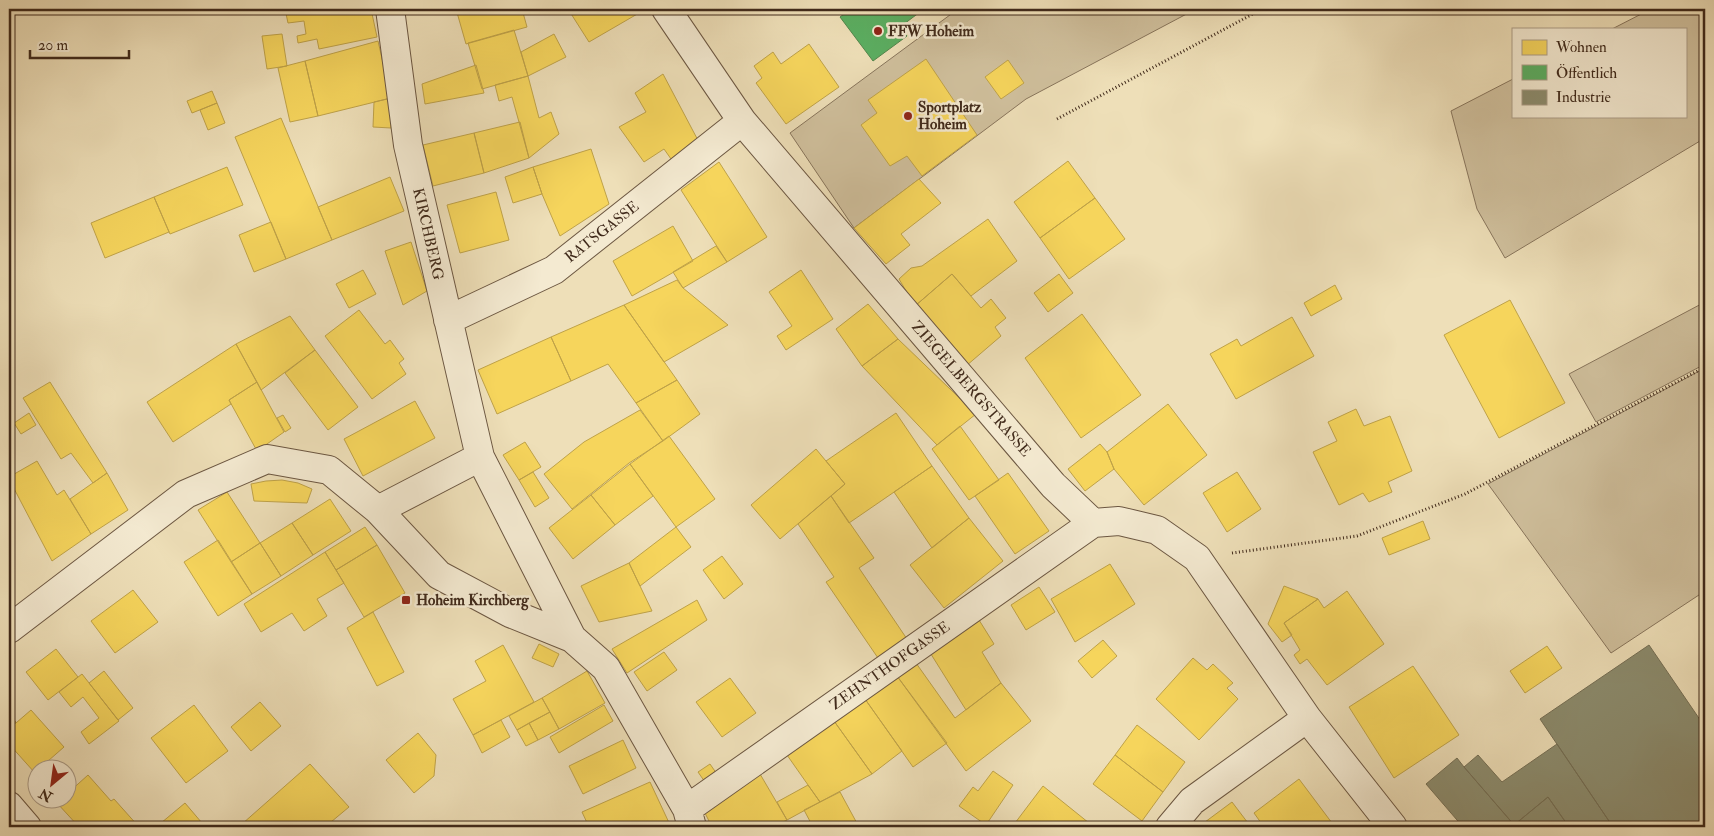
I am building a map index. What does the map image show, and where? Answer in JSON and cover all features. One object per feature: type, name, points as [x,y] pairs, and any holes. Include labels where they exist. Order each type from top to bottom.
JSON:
[{"type":"street","name":"KIRCHBERG","points":[[390,9],[408,145],[480,457],[572,638]]},
{"type":"street","name":"ZIEGELBERGSTRASSE","points":[[666,9],[742,121],[1053,485],[1093,523]]},
{"type":"street","name":"RATSGASSE","points":[[448,320],[554,270],[742,121]]},
{"type":"street","points":[[378,510],[480,457]]},
{"type":"street","points":[[9,628],[186,494],[267,459],[329,470],[378,510],[439,575],[510,613],[572,638],[606,668],[690,818]]},
{"type":"street","points":[[1093,523],[1119,521],[1157,530],[1197,558],[1307,718],[1393,827]]},
{"type":"street","name":"ZEHNTHOFGASSE","points":[[690,818],[1093,523]]},
{"type":"street","points":[[1170,827],[1192,801],[1307,718]]},
{"type":"street","points":[[9,806],[27,827]]},
{"type":"path","points":[[1057,119],[1262,9]]},
{"type":"path","points":[[1197,558],[1357,536],[1465,494],[1705,367]]},
{"type":"shaded area","name":"Sportplatz Hoheim","points":[[958,9],[1196,9],[1026,99],[854,228],[790,133]]},
{"type":"shaded area","points":[[1651,9],[1705,9],[1705,138],[1505,258],[1477,209],[1451,111],[1512,80],[1512,118],[1686,118],[1686,28],[1614,28]]},
{"type":"shaded area","points":[[1705,302],[1705,364],[1596,422],[1569,374]]},
{"type":"shaded area","points":[[1705,368],[1705,591],[1611,653],[1488,484]]},
{"type":"building: Wohnen","points":[[285,9],[371,9],[377,37],[319,49],[317,39],[298,43],[297,36],[306,34],[304,21],[288,23]]},
{"type":"building: Wohnen","points":[[456,9],[522,9],[527,27],[466,44]]},
{"type":"building: Wohnen","points":[[568,9],[637,9],[639,13],[589,42]]},
{"type":"building: Wohnen","points":[[514,30],[528,76],[482,89],[468,43]]},
{"type":"building: Wohnen","points":[[282,34],[287,66],[267,69],[262,36]]},
{"type":"building: Wohnen","points":[[554,34],[566,57],[528,76],[521,52]]},
{"type":"building: Wohnen","points":[[378,41],[391,98],[318,116],[305,61]]},
{"type":"building: Wohnen","points":[[809,44],[839,87],[786,124],[756,83],[762,78],[754,66],[773,52],[781,64]]},
{"type":"building: Wohnen","points":[[926,59],[977,135],[922,176],[907,156],[890,166],[861,125],[877,113],[868,100]]},
{"type":"building: Wohnen","points":[[1008,60],[1024,83],[1001,99],[985,77]]},
{"type":"building: Wohnen","points":[[305,61],[318,116],[290,122],[278,68]]},
{"type":"building: Wohnen","points":[[476,65],[484,93],[425,104],[422,84]]},
{"type":"building: Wohnen","points":[[663,74],[701,146],[676,166],[664,149],[644,162],[619,127],[646,112],[635,93]]},
{"type":"building: Wohnen","points":[[528,76],[539,118],[551,112],[559,134],[529,158],[512,97],[499,101],[495,85]]},
{"type":"building: Wohnen","points":[[212,91],[217,103],[192,113],[187,101]]},
{"type":"building: Wohnen","points":[[391,98],[391,128],[373,127],[374,102]]},
{"type":"building: Wohnen","points":[[217,103],[225,123],[208,130],[200,110]]},
{"type":"building: Wohnen","points":[[281,118],[332,240],[286,259],[235,137]]},
{"type":"building: Wohnen","points":[[520,122],[529,158],[484,173],[474,133]]},
{"type":"building: Wohnen","points":[[474,133],[484,173],[433,186],[423,145]]},
{"type":"building: Wohnen","points":[[591,149],[609,204],[560,236],[533,167]]},
{"type":"building: Wohnen","points":[[1068,161],[1095,198],[1040,238],[1014,202]]},
{"type":"building: Wohnen","points":[[719,162],[767,237],[727,262],[681,190]]},
{"type":"building: Wohnen","points":[[227,167],[243,205],[170,234],[154,197]]},
{"type":"building: Wohnen","points":[[533,167],[542,194],[513,203],[505,177]]},
{"type":"building: Wohnen","points":[[390,177],[404,211],[332,240],[318,207]]},
{"type":"building: Wohnen","points":[[919,179],[941,203],[901,234],[910,245],[886,264],[854,228]]},
{"type":"building: Wohnen","points":[[496,192],[509,240],[460,253],[447,205]]},
{"type":"building: Wohnen","points":[[154,197],[169,232],[105,258],[91,223]]},
{"type":"building: Wohnen","points":[[1095,198],[1125,239],[1069,279],[1040,238]]},
{"type":"building: Wohnen","points":[[988,219],[1017,261],[971,296],[952,274],[915,306],[899,279],[911,268],[922,266]]},
{"type":"building: Wohnen","points":[[271,222],[286,259],[254,272],[239,235]]},
{"type":"building: Wohnen","points":[[673,226],[693,261],[632,296],[613,261]]},
{"type":"building: Wohnen","points":[[411,242],[427,291],[403,305],[385,251]]},
{"type":"building: Wohnen","points":[[716,246],[727,262],[683,288],[673,272]]},
{"type":"building: Wohnen","points":[[363,270],[376,294],[349,308],[336,284]]},
{"type":"building: Wohnen","points":[[801,270],[833,319],[786,350],[777,336],[792,326],[769,292]]},
{"type":"building: Wohnen","points":[[952,274],[981,308],[991,299],[1006,318],[995,327],[1001,336],[966,366],[915,306]]},
{"type":"building: Wohnen","points":[[1059,274],[1073,293],[1048,312],[1034,293]]},
{"type":"building: Wohnen","points":[[677,280],[683,288],[728,325],[664,362],[624,305]]},
{"type":"building: Wohnen","points":[[1335,285],[1342,299],[1311,316],[1304,303]]},
{"type":"building: Wohnen","points":[[1510,300],[1565,403],[1499,438],[1444,335]]},
{"type":"building: Wohnen","points":[[868,304],[898,339],[862,366],[836,329]]},
{"type":"building: Wohnen","points":[[624,305],[677,380],[636,403],[608,364],[571,381],[551,337]]},
{"type":"building: Wohnen","points":[[359,310],[385,344],[390,340],[404,359],[399,363],[406,374],[372,399],[325,336]]},
{"type":"building: Wohnen","points":[[1082,314],[1141,395],[1081,438],[1025,358]]},
{"type":"building: Wohnen","points":[[290,316],[315,350],[261,390],[236,344]]},
{"type":"building: Wohnen","points":[[1292,317],[1314,356],[1236,399],[1210,354],[1237,339],[1241,346]]},
{"type":"building: Wohnen","points":[[551,337],[571,381],[497,414],[478,370]]},
{"type":"building: Wohnen","points":[[898,339],[976,414],[937,445],[862,366]]},
{"type":"building: Wohnen","points":[[236,344],[257,382],[229,400],[231,404],[173,442],[147,402]]},
{"type":"building: Wohnen","points":[[315,350],[358,407],[328,430],[285,373]]},
{"type":"building: Wohnen","points":[[677,380],[700,414],[663,441],[636,403]]},
{"type":"building: Wohnen","points":[[50,382],[107,473],[93,483],[71,453],[61,459],[23,398]]},
{"type":"building: Wohnen","points":[[257,382],[284,432],[257,451],[229,400]]},
{"type":"building: Wohnen","points":[[415,401],[435,438],[363,476],[344,439]]},
{"type":"building: Wohnen","points":[[1168,404],[1207,455],[1144,505],[1114,469],[1107,452]]},
{"type":"building: Wohnen","points":[[1356,409],[1364,426],[1390,416],[1412,471],[1388,482],[1392,492],[1369,502],[1363,493],[1339,505],[1313,452],[1337,441],[1328,422]]},
{"type":"building: Wohnen","points":[[640,410],[663,441],[629,463],[572,509],[544,474],[584,442]]},
{"type":"building: Wohnen","points":[[29,413],[36,425],[21,434],[14,423]]},
{"type":"building: Wohnen","points":[[896,413],[932,466],[849,523],[831,496],[845,484],[826,461]]},
{"type":"building: Wohnen","points":[[283,415],[291,428],[285,432],[277,418]]},
{"type":"building: Wohnen","points":[[960,426],[999,480],[969,500],[932,449]]},
{"type":"building: Wohnen","points":[[669,436],[715,499],[676,527],[630,464]]},
{"type":"building: Wohnen","points":[[525,442],[541,467],[519,480],[503,455]]},
{"type":"building: Wohnen","points":[[1100,444],[1107,452],[1114,469],[1085,491],[1068,469]]},
{"type":"building: Wohnen","points":[[816,449],[845,484],[780,539],[751,505]]},
{"type":"building: Wohnen","points":[[37,461],[57,495],[64,490],[91,534],[52,561],[9,479],[9,477]]},
{"type":"building: Wohnen","points":[[630,464],[653,496],[615,525],[591,495]]},
{"type":"building: Wohnen","points":[[932,466],[969,518],[932,548],[894,492]]},
{"type":"building: Wohnen","points":[[533,472],[549,498],[535,507],[519,480]]},
{"type":"building: Wohnen","points":[[1237,472],[1261,509],[1227,532],[1203,493]]},
{"type":"building: Wohnen","points":[[107,473],[128,510],[91,534],[70,499]]},
{"type":"building: Wohnen","points":[[1008,473],[1049,531],[1015,554],[975,496]]},
{"type":"building: Wohnen","points":[[282,480],[298,483],[312,489],[307,503],[254,501],[251,484]]},
{"type":"building: Wohnen","points":[[227,492],[260,543],[231,562],[198,510]]},
{"type":"building: Wohnen","points":[[591,495],[615,525],[573,559],[549,528]]},
{"type":"building: Wohnen","points":[[831,496],[874,558],[859,568],[907,639],[878,658],[826,582],[834,577],[798,524]]},
{"type":"building: Wohnen","points":[[330,499],[351,531],[313,555],[292,523]]},
{"type":"building: Wohnen","points":[[969,518],[1003,561],[944,608],[910,565]]},
{"type":"building: Wohnen","points":[[1423,521],[1430,539],[1389,555],[1382,538]]},
{"type":"building: Wohnen","points":[[292,523],[313,555],[281,576],[260,543]]},
{"type":"building: Wohnen","points":[[365,527],[377,545],[336,570],[325,552]]},
{"type":"building: Wohnen","points":[[676,527],[691,547],[640,586],[629,563]]},
{"type":"building: Wohnen","points":[[218,540],[252,594],[218,616],[184,562]]},
{"type":"building: Wohnen","points":[[260,543],[281,576],[252,594],[231,562]]},
{"type":"building: Wohnen","points":[[377,545],[405,593],[364,617],[336,570]]},
{"type":"building: Wohnen","points":[[325,552],[344,583],[317,599],[327,616],[304,631],[292,613],[261,632],[244,604]]},
{"type":"building: Wohnen","points":[[722,556],[743,584],[724,599],[703,570]]},
{"type":"building: Wohnen","points":[[629,563],[652,611],[599,622],[581,586]]},
{"type":"building: Wohnen","points":[[1110,564],[1135,604],[1075,642],[1051,599]]},
{"type":"building: Wohnen","points":[[1284,586],[1318,599],[1284,623],[1292,635],[1282,642],[1268,624]]},
{"type":"building: Wohnen","points":[[1039,587],[1055,612],[1026,630],[1011,605]]},
{"type":"building: Wohnen","points":[[133,590],[158,622],[115,653],[91,621]]},
{"type":"building: Wohnen","points":[[1347,591],[1384,644],[1327,685],[1307,659],[1300,664],[1294,655],[1300,650],[1284,623],[1318,599],[1324,608]]},
{"type":"building: Wohnen","points":[[697,600],[707,620],[627,673],[612,649]]},
{"type":"building: Wohnen","points":[[373,612],[404,672],[377,686],[347,628]]},
{"type":"building: Wohnen","points":[[979,620],[994,644],[982,652],[1001,683],[966,710],[929,651]]},
{"type":"building: Wohnen","points":[[1103,640],[1117,656],[1092,678],[1078,661]]},
{"type":"building: Wohnen","points":[[539,644],[559,654],[553,667],[532,658]]},
{"type":"building: Wohnen","points":[[503,645],[534,702],[473,735],[453,699],[486,681],[475,661]]},
{"type":"building: Wohnen","points":[[1547,646],[1562,668],[1525,693],[1510,671]]},
{"type":"building: Wohnen","points":[[56,649],[78,677],[48,700],[26,672]]},
{"type":"building: Wohnen","points":[[664,652],[677,670],[647,691],[634,672]]},
{"type":"building: Wohnen","points":[[1193,658],[1207,670],[1213,664],[1233,683],[1227,688],[1238,699],[1199,740],[1156,699]]},
{"type":"building: Wohnen","points":[[916,663],[955,718],[1001,683],[1031,721],[966,771],[897,676]]},
{"type":"building: Wohnen","points":[[1413,666],[1459,735],[1394,778],[1349,707]]},
{"type":"building: Wohnen","points":[[104,671],[133,708],[118,720],[89,683]]},
{"type":"building: Wohnen","points":[[587,671],[605,703],[559,729],[542,698]]},
{"type":"building: Wohnen","points":[[82,674],[119,721],[89,744],[81,732],[99,718],[83,697],[71,707],[59,692]]},
{"type":"building: Wohnen","points":[[897,676],[947,743],[913,767],[865,699]]},
{"type":"building: Wohnen","points":[[730,678],[756,713],[722,737],[696,702]]},
{"type":"building: Wohnen","points":[[542,698],[550,712],[517,730],[509,716]]},
{"type":"building: Wohnen","points":[[865,699],[902,751],[872,774],[834,721]]},
{"type":"building: Wohnen","points":[[260,702],[281,726],[251,751],[231,727]]},
{"type":"building: Wohnen","points":[[194,705],[228,751],[186,783],[151,738]]},
{"type":"building: Wohnen","points":[[604,705],[613,721],[559,753],[550,737]]},
{"type":"building: Wohnen","points":[[31,710],[64,747],[51,758],[28,758],[28,765],[9,744],[9,729]]},
{"type":"building: Wohnen","points":[[550,712],[559,729],[538,740],[529,723]]},
{"type":"building: Wohnen","points":[[9,714],[16,722],[9,729]]},
{"type":"building: Wohnen","points":[[501,720],[510,737],[482,753],[473,735]]},
{"type":"building: Wohnen","points":[[834,721],[872,774],[820,802],[787,755]]},
{"type":"building: Wohnen","points":[[529,723],[538,740],[526,746],[517,730]]},
{"type":"building: Wohnen","points":[[1137,725],[1185,762],[1163,792],[1115,755]]},
{"type":"building: Wohnen","points":[[418,733],[436,755],[434,776],[414,793],[386,760]]},
{"type":"building: Wohnen","points":[[623,740],[636,768],[583,794],[569,766]]},
{"type":"building: Wohnen","points":[[1115,755],[1163,792],[1142,821],[1093,784]]},
{"type":"building: Wohnen","points":[[310,764],[349,807],[325,827],[245,827],[242,824]]},
{"type":"building: Wohnen","points":[[710,764],[719,777],[707,785],[698,772]]},
{"type":"building: Wohnen","points":[[993,771],[1013,785],[986,825],[959,806],[973,787],[978,791]]},
{"type":"building: Wohnen","points":[[760,774],[787,820],[773,827],[712,827],[705,813]]},
{"type":"building: Wohnen","points":[[88,775],[111,801],[114,799],[139,827],[79,827],[62,808],[78,808],[78,784]]},
{"type":"building: Wohnen","points":[[1299,779],[1335,827],[1264,827],[1254,813]]},
{"type":"building: Wohnen","points":[[650,782],[671,827],[589,827],[582,812]]},
{"type":"building: Wohnen","points":[[808,785],[820,802],[787,820],[777,802]]},
{"type":"building: Wohnen","points":[[1043,786],[1094,827],[1012,827]]},
{"type":"building: Wohnen","points":[[840,792],[859,827],[813,827],[804,810]]},
{"type":"building: Wohnen","points":[[1232,802],[1251,827],[1205,827],[1201,825]]},
{"type":"building: Wohnen","points":[[185,803],[202,823],[198,827],[165,827],[161,823]]},
{"type":"building: Wohnen","points":[[873,822],[876,827],[863,827]]},
{"type":"building: Öffentlich","name":"FFW Hoheim","points":[[851,9],[924,9],[900,27],[907,36],[873,61],[840,17]]},
{"type":"building: Industrie","points":[[1649,645],[1705,727],[1705,827],[1613,827],[1540,719]]},
{"type":"building: Industrie","points":[[1557,744],[1613,827],[1569,827],[1548,797],[1514,825],[1464,767],[1478,755],[1502,782]]},
{"type":"building: Industrie","points":[[1457,758],[1516,827],[1463,827],[1426,784]]},
{"type":"building: Industrie","points":[[1548,797],[1569,827],[1516,827],[1514,825]]},
{"type":"place","name":"FFW Hoheim","points":[[878,31]]},
{"type":"place","name":"Sportplatz Hoheim","points":[[908,116]]},
{"type":"place","name":"Hoheim Kirchberg","points":[[406,600]]}]
